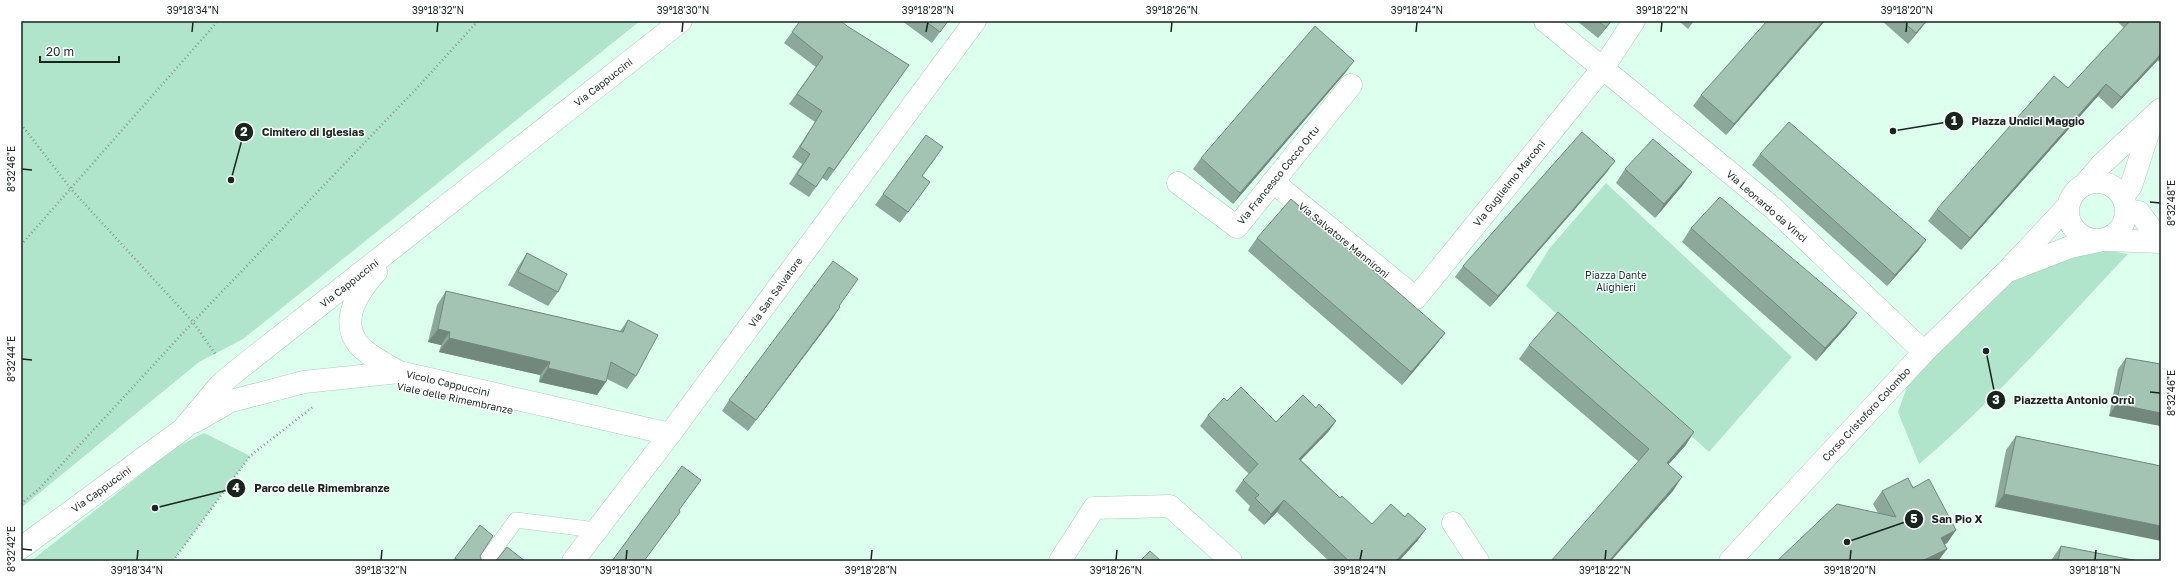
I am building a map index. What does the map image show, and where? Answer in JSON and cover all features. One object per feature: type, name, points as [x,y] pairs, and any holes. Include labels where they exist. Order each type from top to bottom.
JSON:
[{"type":"street","name":"Via Cappuccini","points":[[21,548],[183,429],[219,386],[681,21]]},
{"type":"street","name":"Via San Salvatore","points":[[573,561],[670,434],[974,21]]},
{"type":"street","name":"Via Leonardo da Vinci","points":[[1545,21],[1773,208],[1924,352]]},
{"type":"street","name":"Via Guglielmo Marconi","points":[[1416,298],[1603,68],[1634,21]]},
{"type":"street","name":"Via Francesco Cocco Ortu","points":[[1178,183],[1237,227],[1351,85]]},
{"type":"street","points":[[2157,113],[2071,197],[2068,206],[2068,215],[2075,231],[2090,240],[2161,242]]},
{"type":"street","points":[[2102,240],[2115,235],[2122,228],[2126,218],[2125,204],[2157,113]]},
{"type":"street","name":"Via Salvatore Mannironi","points":[[1273,182],[1416,298]]},
{"type":"street","points":[[2084,185],[2102,182],[2110,185],[2125,204],[2139,212],[2161,242]]},
{"type":"street","name":"Corso Cristoforo Colombo","points":[[1730,561],[1924,352],[2006,272],[2068,206]]},
{"type":"street","points":[[399,372],[369,353],[358,343],[352,328],[351,308],[360,289],[407,237]]},
{"type":"street","name":"Corso Cristoforo Colombo","points":[[2006,272],[2070,247],[2102,240]]},
{"type":"street","name":"Vicolo Cappuccini","points":[[183,429],[231,401],[304,382],[399,372],[670,434]]},
{"type":"street","points":[[1060,561],[1094,508],[1170,506],[1231,561]]},
{"type":"street","points":[[1453,523],[1478,561]]},
{"type":"lane","points":[[486,561],[516,520],[596,530]]},
{"type":"path","points":[[21,245],[218,21]]},
{"type":"path","points":[[21,504],[40,489],[193,322],[417,88],[478,21]]},
{"type":"path","points":[[21,124],[71,189],[193,322],[223,365],[211,374],[219,386]]},
{"type":"path","points":[[173,561],[250,456],[319,402]]},
{"type":"green space","points":[[21,21],[640,21],[243,339],[199,362],[21,508]]},
{"type":"green space","name":"Piazza Dante Alighieri","points":[[1606,183],[1792,357],[1709,452],[1526,286],[1549,249]]},
{"type":"green space","points":[[2095,248],[2128,254],[2001,388],[1947,440],[1919,464],[1898,412],[1912,373],[2012,279]]},
{"type":"green space","points":[[204,433],[250,456],[173,561],[31,561],[173,449]]},
{"type":"building","points":[[800,21],[841,21],[909,65],[834,170],[829,167],[816,187],[797,174],[810,154],[800,147],[822,111],[797,94],[823,57],[792,32]]},
{"type":"building","points":[[925,21],[948,21],[940,32]]},
{"type":"building","points":[[1598,21],[1611,21],[1606,27]]},
{"type":"building","points":[[1767,21],[1823,21],[1734,124],[1701,95]]},
{"type":"building","points":[[1902,21],[1926,21],[1916,33]]},
{"type":"building","points":[[2130,21],[2161,21],[2161,54],[2121,97],[2106,84],[1970,238],[1937,209],[2054,76],[2068,88]]},
{"type":"building","points":[[1315,26],[1354,61],[1240,193],[1201,158]]},
{"type":"building","points":[[1789,122],[1926,240],[1895,275],[1760,154]]},
{"type":"building","points":[[1582,132],[1615,161],[1498,296],[1463,266]]},
{"type":"building","points":[[926,135],[943,147],[922,176],[930,182],[908,212],[883,194]]},
{"type":"building","points":[[1653,139],[1692,172],[1664,204],[1625,169]]},
{"type":"building","points":[[1720,197],[1857,313],[1825,348],[1691,228]]},
{"type":"building","points":[[1291,199],[1445,333],[1411,372],[1257,238]]},
{"type":"building","points":[[527,253],[567,274],[558,292],[518,272]]},
{"type":"building","points":[[833,261],[858,279],[839,306],[840,307],[756,420],[729,400]]},
{"type":"building","points":[[446,291],[623,332],[628,320],[658,335],[636,376],[611,362],[606,382],[548,368],[550,362],[449,338],[450,332],[438,329]]},
{"type":"building","points":[[1558,312],[1694,432],[1667,463],[1682,477],[1609,561],[1551,561],[1649,449],[1529,345]]},
{"type":"building","points":[[2126,358],[2161,364],[2161,413],[2116,404]]},
{"type":"building","points":[[1241,387],[1276,422],[1303,395],[1316,408],[1319,404],[1336,421],[1299,459],[1340,498],[1342,496],[1372,524],[1391,504],[1405,517],[1408,513],[1426,529],[1396,561],[1349,561],[1284,500],[1271,514],[1255,498],[1259,495],[1243,480],[1258,464],[1208,415],[1224,398],[1227,401]]},
{"type":"building","points":[[2016,436],[2161,466],[2161,526],[2004,494]]},
{"type":"building","points":[[682,466],[701,480],[679,510],[680,512],[644,561],[612,561]]},
{"type":"building","points":[[1908,478],[1913,488],[1929,479],[1956,530],[1941,538],[1947,549],[1922,561],[1777,561],[1837,504],[1896,517],[1882,491]]},
{"type":"building","points":[[480,525],[493,536],[480,556],[482,561],[459,561],[455,558]]},
{"type":"building","points":[[2061,546],[2138,561],[2058,561]]},
{"type":"building","points":[[507,547],[525,561],[496,561]]},
{"type":"building","points":[[1150,551],[1161,561],[1140,561]]},
{"type":"place","name":"Piazza Undici Maggio","points":[[1893,131]]},
{"type":"place","name":"Cimitero di Iglesias","points":[[231,180]]},
{"type":"place","name":"Piazzetta Antonio Orrù","points":[[1986,351]]},
{"type":"place","name":"Parco delle Rimembranze","points":[[155,508]]},
{"type":"place","name":"San Pio X","points":[[1847,542]]}]
